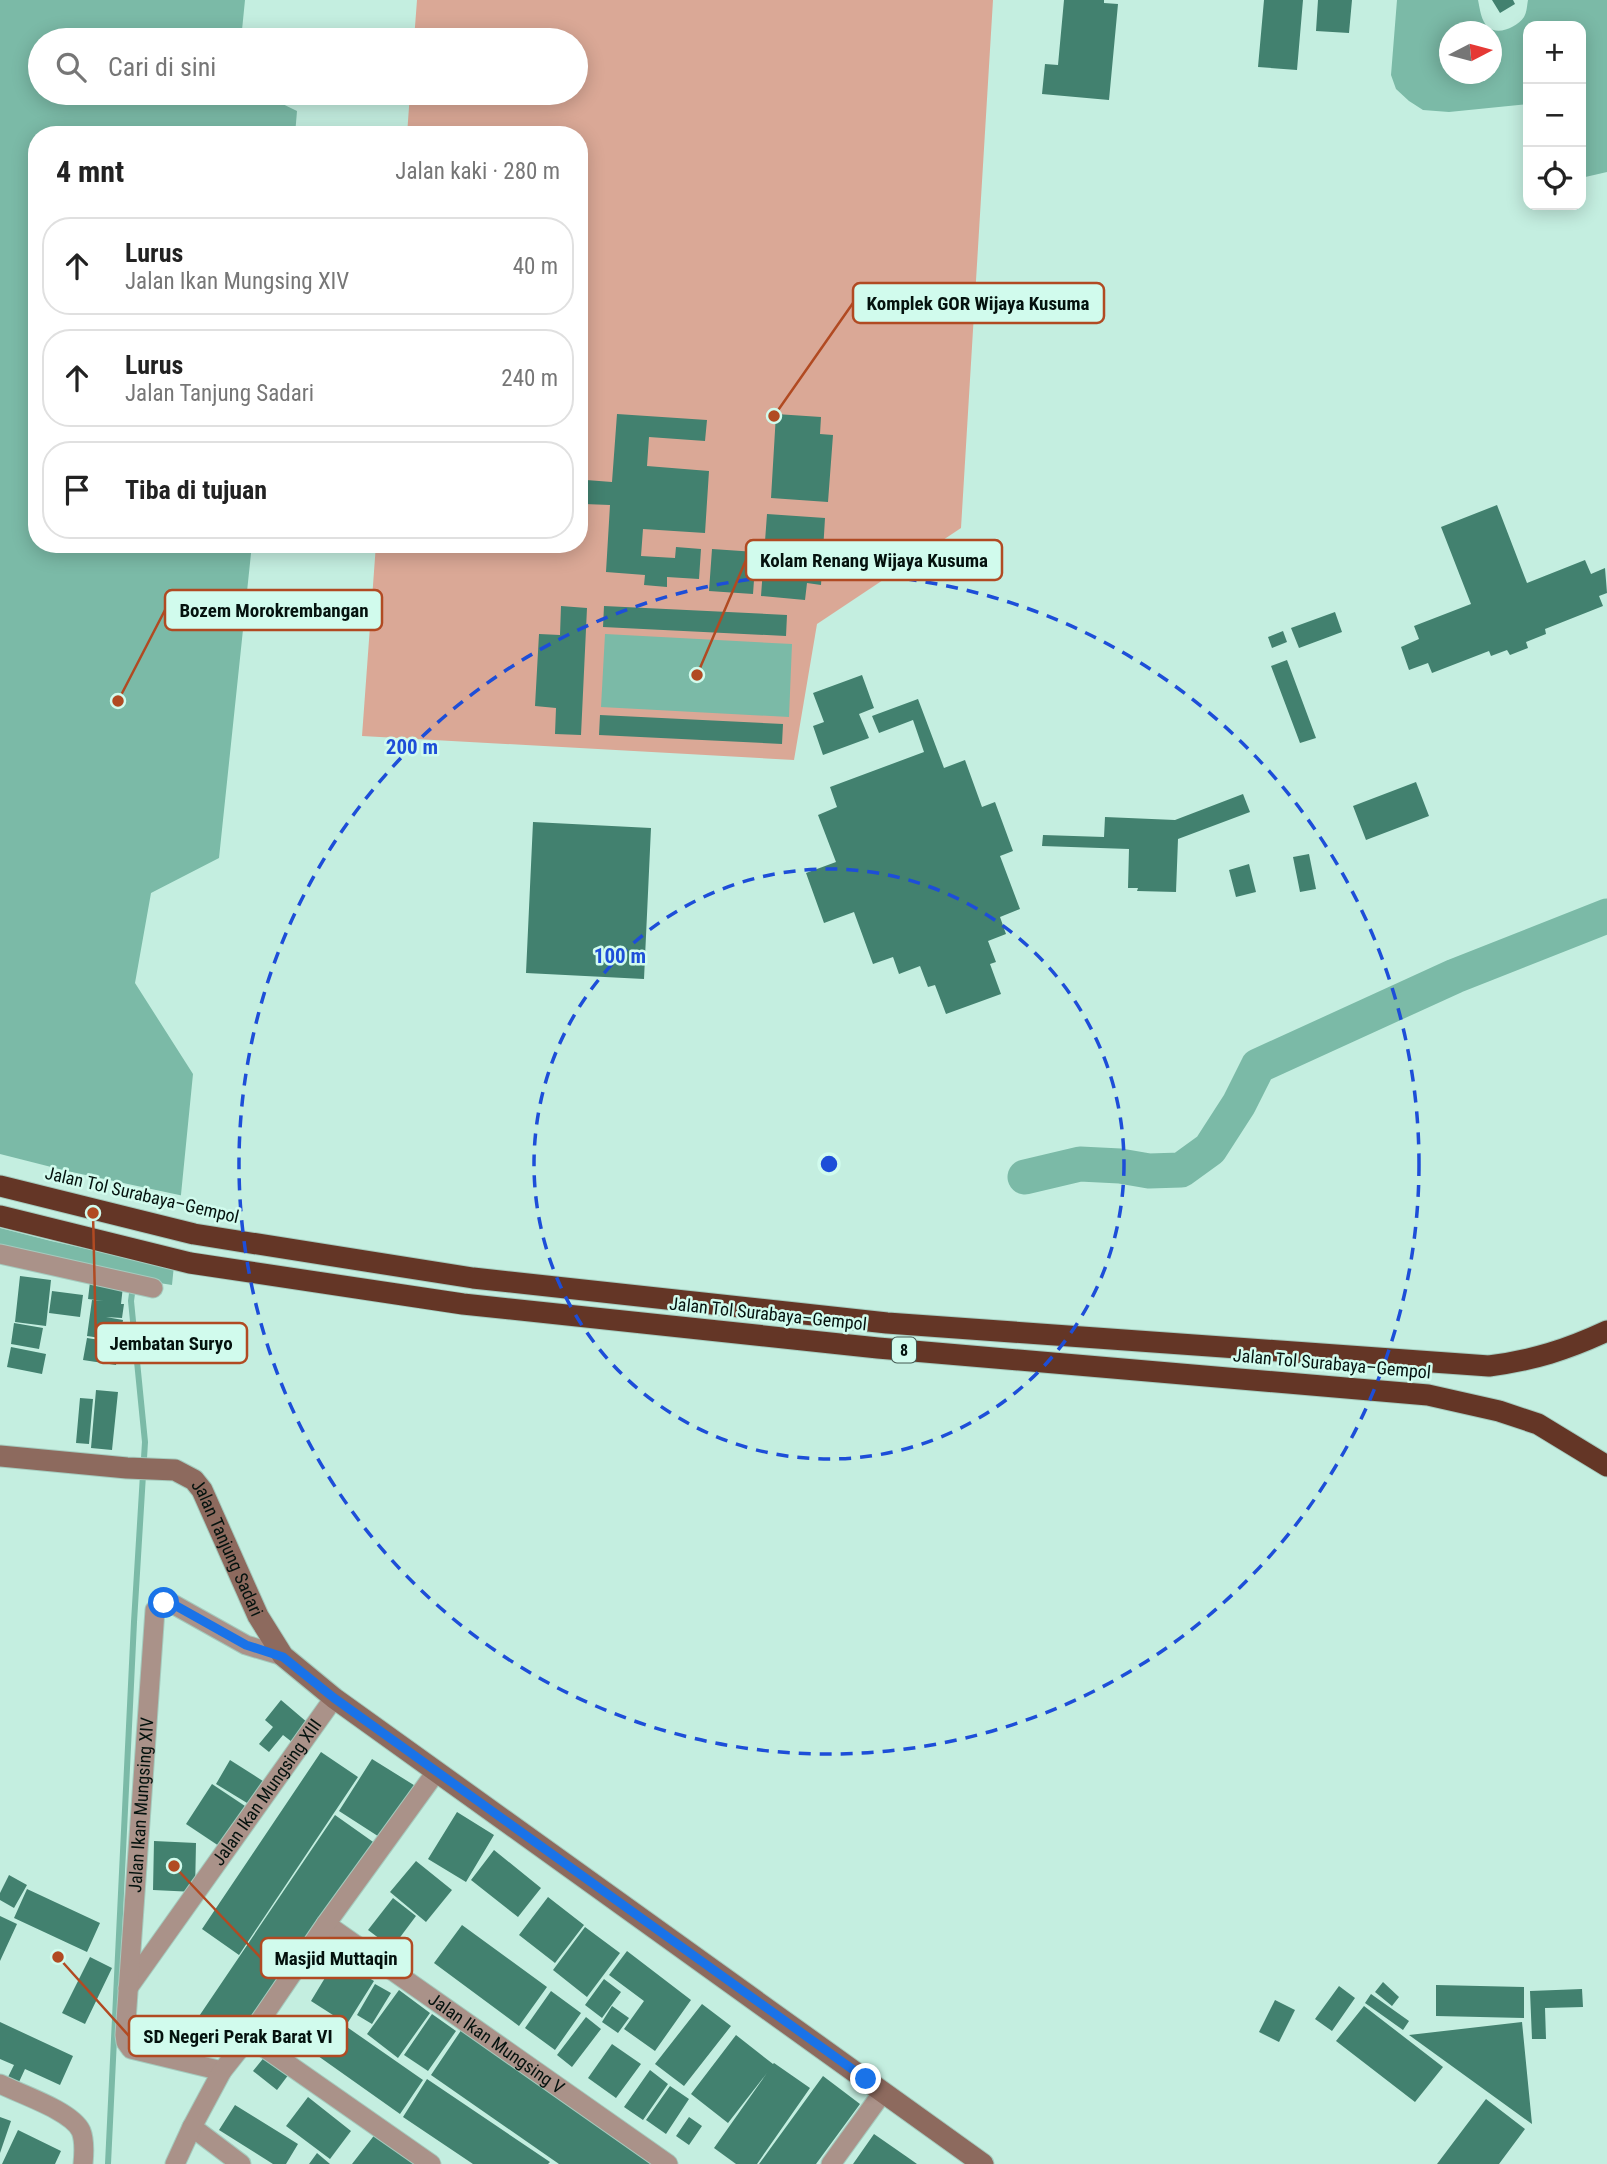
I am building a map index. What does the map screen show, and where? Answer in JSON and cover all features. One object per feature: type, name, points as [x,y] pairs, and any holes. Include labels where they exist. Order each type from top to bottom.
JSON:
[{"type":"highway","name":"Jalan Tol Surabaya–Gempol","points":[[0,1186],[194,1234],[473,1278],[887,1323],[1489,1366],[1514,1363],[1570,1349],[1607,1331]]},
{"type":"highway","name":"Jalan Tol Surabaya–Gempol","points":[[0,1216],[190,1263],[477,1306],[878,1348],[1410,1392],[1499,1411],[1538,1424],[1607,1465]]},
{"type":"street","points":[[0,1254],[142,1285]]},
{"type":"street","name":"Jalan Tanjung Sadari","points":[[0,1456],[175,1470],[194,1480],[202,1490],[258,1616],[283,1657],[334,1698],[436,1772],[983,2164]]},
{"type":"street","name":"Jalan Ikan Mungsing XIV","points":[[222,2071],[131,2049],[126,2042],[127,1989],[155,1610],[164,1603],[171,1603],[246,1645],[283,1657]]},
{"type":"street","name":"Jalan Ikan Mungsing XIII","points":[[127,1989],[334,1698]]},
{"type":"street","points":[[175,2164],[222,2071],[249,2037],[326,1924],[436,1772]]},
{"type":"street","name":"Jalan Ikan Mungsing V","points":[[326,1924],[668,2164]]},
{"type":"street","points":[[249,2037],[431,2164]]},
{"type":"street","points":[[0,2084],[68,2117],[81,2131],[83,2164]]},
{"type":"street","points":[[831,2164],[883,2092]]},
{"type":"street","points":[[192,2127],[241,2164]]},
{"type":"shaded area","points":[[0,0],[245,0],[242,28],[28,28],[28,105],[285,105],[297,111],[296,126],[28,126],[28,553],[251,553],[219,858],[151,893],[135,983],[193,1074],[172,1285],[0,1250]]},
{"type":"shaded area","points":[[417,0],[993,0],[961,528],[817,624],[794,760],[362,736],[375,553],[588,553],[588,126],[408,126],[409,105],[588,105],[588,28],[415,28]]},
{"type":"shaded area","points":[[1397,0],[1478,0],[1484,21],[1439,21],[1439,84],[1502,84],[1502,30],[1521,21],[1526,13],[1528,0],[1607,0],[1607,172],[1586,177],[1586,21],[1523,21],[1523,105],[1449,112],[1423,110],[1396,89],[1391,75]]},
{"type":"shaded area","points":[[605,634],[792,644],[789,717],[601,707]]},
{"type":"pier","points":[[0,1154],[184,1196],[181,1233],[173,1268],[0,1228]]},
{"type":"building","points":[[1064,0],[1104,0],[1104,3],[1118,4],[1109,100],[1042,94],[1045,64],[1058,65]]},
{"type":"building","points":[[1264,0],[1303,0],[1297,70],[1258,67]]},
{"type":"building","points":[[1318,0],[1352,0],[1349,33],[1316,31]]},
{"type":"building","points":[[1492,0],[1513,0],[1515,4],[1500,13]]},
{"type":"building","points":[[617,414],[707,420],[705,441],[649,437],[647,466],[709,471],[705,533],[643,529],[641,556],[675,558],[676,547],[701,549],[699,579],[667,577],[667,587],[644,585],[645,575],[606,572],[610,505],[588,504],[588,480],[612,482]]},
{"type":"building","points":[[776,414],[821,417],[820,434],[833,435],[828,502],[771,498]]},
{"type":"building","points":[[1497,505],[1527,583],[1585,560],[1591,574],[1605,568],[1607,593],[1599,596],[1603,606],[1545,629],[1546,634],[1526,642],[1528,648],[1510,655],[1507,650],[1491,656],[1489,651],[1432,673],[1428,663],[1409,670],[1401,647],[1419,639],[1414,626],[1471,604],[1441,527]]},
{"type":"building","points":[[767,514],[825,518],[821,585],[807,583],[805,600],[761,596]]},
{"type":"building","points":[[712,549],[756,552],[753,594],[709,591]]},
{"type":"building","points":[[561,606],[587,608],[581,735],[555,734],[556,708],[535,706],[539,634],[560,635]]},
{"type":"building","points":[[604,606],[787,615],[786,636],[603,627]]},
{"type":"building","points":[[1335,612],[1342,632],[1299,648],[1291,628]]},
{"type":"building","points":[[1283,631],[1287,642],[1272,648],[1268,637]]},
{"type":"building","points":[[1287,660],[1316,738],[1300,743],[1271,666]]},
{"type":"building","points":[[862,675],[874,708],[859,714],[869,738],[823,755],[813,726],[824,722],[813,693]]},
{"type":"building","points":[[918,699],[944,768],[965,760],[982,807],[995,802],[1013,851],[1000,856],[1020,909],[1000,917],[1006,934],[988,941],[996,962],[990,964],[1001,994],[946,1014],[935,985],[928,987],[920,966],[899,974],[893,957],[873,964],[854,912],[824,923],[806,873],[836,862],[818,815],[837,807],[830,787],[924,752],[913,720],[879,733],[872,716]]},
{"type":"building","points":[[600,715],[783,724],[782,744],[599,735]]},
{"type":"building","points":[[1416,782],[1429,816],[1366,840],[1353,806]]},
{"type":"building","points":[[1243,794],[1250,812],[1178,839],[1176,892],[1137,891],[1138,888],[1128,888],[1129,849],[1042,846],[1043,835],[1104,837],[1105,817],[1175,820]]},
{"type":"building","points":[[533,822],[651,828],[644,979],[526,973]]},
{"type":"building","points":[[1309,854],[1316,889],[1300,892],[1293,857]]},
{"type":"building","points":[[1249,864],[1256,892],[1236,897],[1229,870]]},
{"type":"building","points":[[20,1276],[51,1280],[46,1326],[15,1322]]},
{"type":"building","points":[[90,1282],[123,1286],[122,1318],[106,1317],[123,1320],[120,1341],[87,1336],[92,1300],[103,1301],[88,1299]]},
{"type":"building","points":[[52,1291],[83,1295],[80,1317],[49,1313]]},
{"type":"building","points":[[14,1323],[43,1328],[39,1349],[11,1344]]},
{"type":"building","points":[[87,1338],[119,1343],[116,1365],[83,1360]]},
{"type":"building","points":[[11,1347],[46,1354],[42,1374],[7,1367]]},
{"type":"building","points":[[96,1390],[118,1392],[112,1450],[91,1448]]},
{"type":"building","points":[[80,1398],[93,1399],[89,1444],[76,1443]]},
{"type":"building","points":[[281,1700],[308,1723],[292,1742],[283,1735],[269,1752],[259,1744],[273,1727],[265,1720]]},
{"type":"building","points":[[321,1752],[358,1777],[239,1955],[202,1929]]},
{"type":"building","points":[[372,1759],[417,1787],[384,1840],[339,1811]]},
{"type":"building","points":[[230,1760],[266,1783],[252,1806],[216,1784]]},
{"type":"building","points":[[212,1784],[245,1806],[219,1846],[186,1824]]},
{"type":"building","points":[[457,1812],[494,1835],[466,1882],[428,1859]]},
{"type":"building","points":[[335,1815],[376,1844],[230,2060],[189,2031]]},
{"type":"building","points":[[154,1841],[196,1843],[195,1892],[153,1890]]},
{"type":"building","points":[[494,1850],[541,1888],[518,1917],[471,1880]]},
{"type":"building","points":[[416,1861],[452,1890],[426,1922],[390,1892]]},
{"type":"building","points":[[9,1875],[27,1885],[14,1908],[0,1900],[0,1893]]},
{"type":"building","points":[[27,1889],[100,1923],[87,1952],[14,1918]]},
{"type":"building","points":[[548,1897],[584,1925],[555,1963],[519,1935]]},
{"type":"building","points":[[393,1898],[416,1916],[392,1948],[368,1930]]},
{"type":"building","points":[[0,1916],[17,1924],[0,1961]]},
{"type":"building","points":[[462,1925],[547,1987],[519,2026],[434,1963]]},
{"type":"building","points":[[585,1927],[620,1953],[587,1997],[553,1970]]},
{"type":"building","points":[[627,1951],[691,2000],[655,2051],[624,2029],[644,2001],[609,1975]]},
{"type":"building","points":[[90,1957],[112,1968],[85,2024],[62,2013]]},
{"type":"building","points":[[337,1958],[374,1981],[347,2024],[311,2001]]},
{"type":"building","points":[[604,1979],[621,1992],[602,2018],[585,2005]]},
{"type":"building","points":[[1383,1982],[1399,1997],[1392,2006],[1375,1992]]},
{"type":"building","points":[[375,1984],[391,1993],[372,2024],[357,2015]]},
{"type":"building","points":[[1436,1985],[1524,1987],[1524,2018],[1436,2016]]},
{"type":"building","points":[[1339,1986],[1355,1998],[1332,2031],[1315,2019]]},
{"type":"building","points":[[1582,1989],[1583,2007],[1545,2008],[1546,2039],[1532,2039],[1530,1991]]},
{"type":"building","points":[[399,1990],[430,2013],[398,2058],[367,2034]]},
{"type":"building","points":[[551,1991],[581,2013],[555,2050],[525,2028]]},
{"type":"building","points":[[1371,1994],[1409,2021],[1403,2030],[1365,2003]]},
{"type":"building","points":[[1275,2000],[1295,2010],[1279,2042],[1259,2032]]},
{"type":"building","points":[[702,2004],[731,2026],[684,2086],[655,2064]]},
{"type":"building","points":[[612,2006],[629,2018],[618,2033],[602,2022]]},
{"type":"building","points":[[1364,2006],[1443,2067],[1415,2102],[1336,2041]]},
{"type":"building","points":[[432,2014],[456,2031],[428,2071],[404,2055]]},
{"type":"building","points":[[586,2017],[601,2029],[572,2067],[557,2055]]},
{"type":"building","points":[[334,2018],[423,2080],[400,2114],[311,2051]]},
{"type":"building","points":[[0,2022],[73,2056],[60,2085],[25,2069],[19,2082],[8,2077],[14,2065],[0,2059]]},
{"type":"building","points":[[1522,2022],[1532,2124],[1409,2035]]},
{"type":"building","points":[[462,2029],[656,2164],[559,2164],[431,2075]]},
{"type":"building","points":[[736,2035],[810,2088],[757,2164],[736,2164],[714,2148],[767,2073],[728,2123],[691,2094]]},
{"type":"building","points":[[612,2044],[641,2064],[616,2098],[588,2078]]},
{"type":"building","points":[[266,2055],[289,2074],[277,2090],[253,2071]]},
{"type":"building","points":[[650,2070],[668,2084],[643,2120],[624,2107]]},
{"type":"building","points":[[823,2076],[860,2104],[816,2164],[759,2164]]},
{"type":"building","points":[[427,2079],[550,2162],[473,2164],[403,2117]]},
{"type":"building","points":[[670,2086],[689,2099],[666,2134],[646,2120]]},
{"type":"building","points":[[308,2097],[351,2131],[330,2159],[286,2126]]},
{"type":"building","points":[[1486,2099],[1525,2129],[1499,2164],[1437,2164]]},
{"type":"building","points":[[235,2105],[298,2144],[286,2164],[273,2164],[219,2130]]},
{"type":"building","points":[[0,2117],[11,2121],[0,2153]]},
{"type":"building","points":[[689,2117],[702,2126],[689,2145],[676,2136]]},
{"type":"building","points":[[18,2130],[61,2151],[55,2164],[2,2164]]},
{"type":"building","points":[[376,2133],[417,2164],[352,2164]]},
{"type":"building","points":[[874,2134],[910,2159],[917,2164],[853,2164]]},
{"type":"building","points":[[317,2153],[330,2164],[309,2164]]},
{"type":"waterway","points":[[1025,1177],[1080,1164],[1149,1171],[1181,1170],[1210,1149],[1239,1104],[1258,1066],[1455,976],[1607,916]]},
{"type":"waterway","points":[[108,2164],[145,1442],[131,1301],[133,1286]]},
{"type":"place","name":"Komplek GOR Wijaya Kusuma","points":[[774,416]]},
{"type":"place","name":"Kolam Renang Wijaya Kusuma","points":[[697,675]]},
{"type":"place","name":"Bozem Morokrembangan","points":[[118,701]]},
{"type":"place","name":"Jembatan Suryo","points":[[93,1213]]},
{"type":"place","name":"Masjid Muttaqin","points":[[174,1866]]},
{"type":"place","name":"SD Negeri Perak Barat VI","points":[[58,1957]]},
{"type":"route","points":[[164,1603],[171,1603],[246,1645],[283,1657],[334,1698],[866,2079]]}]
